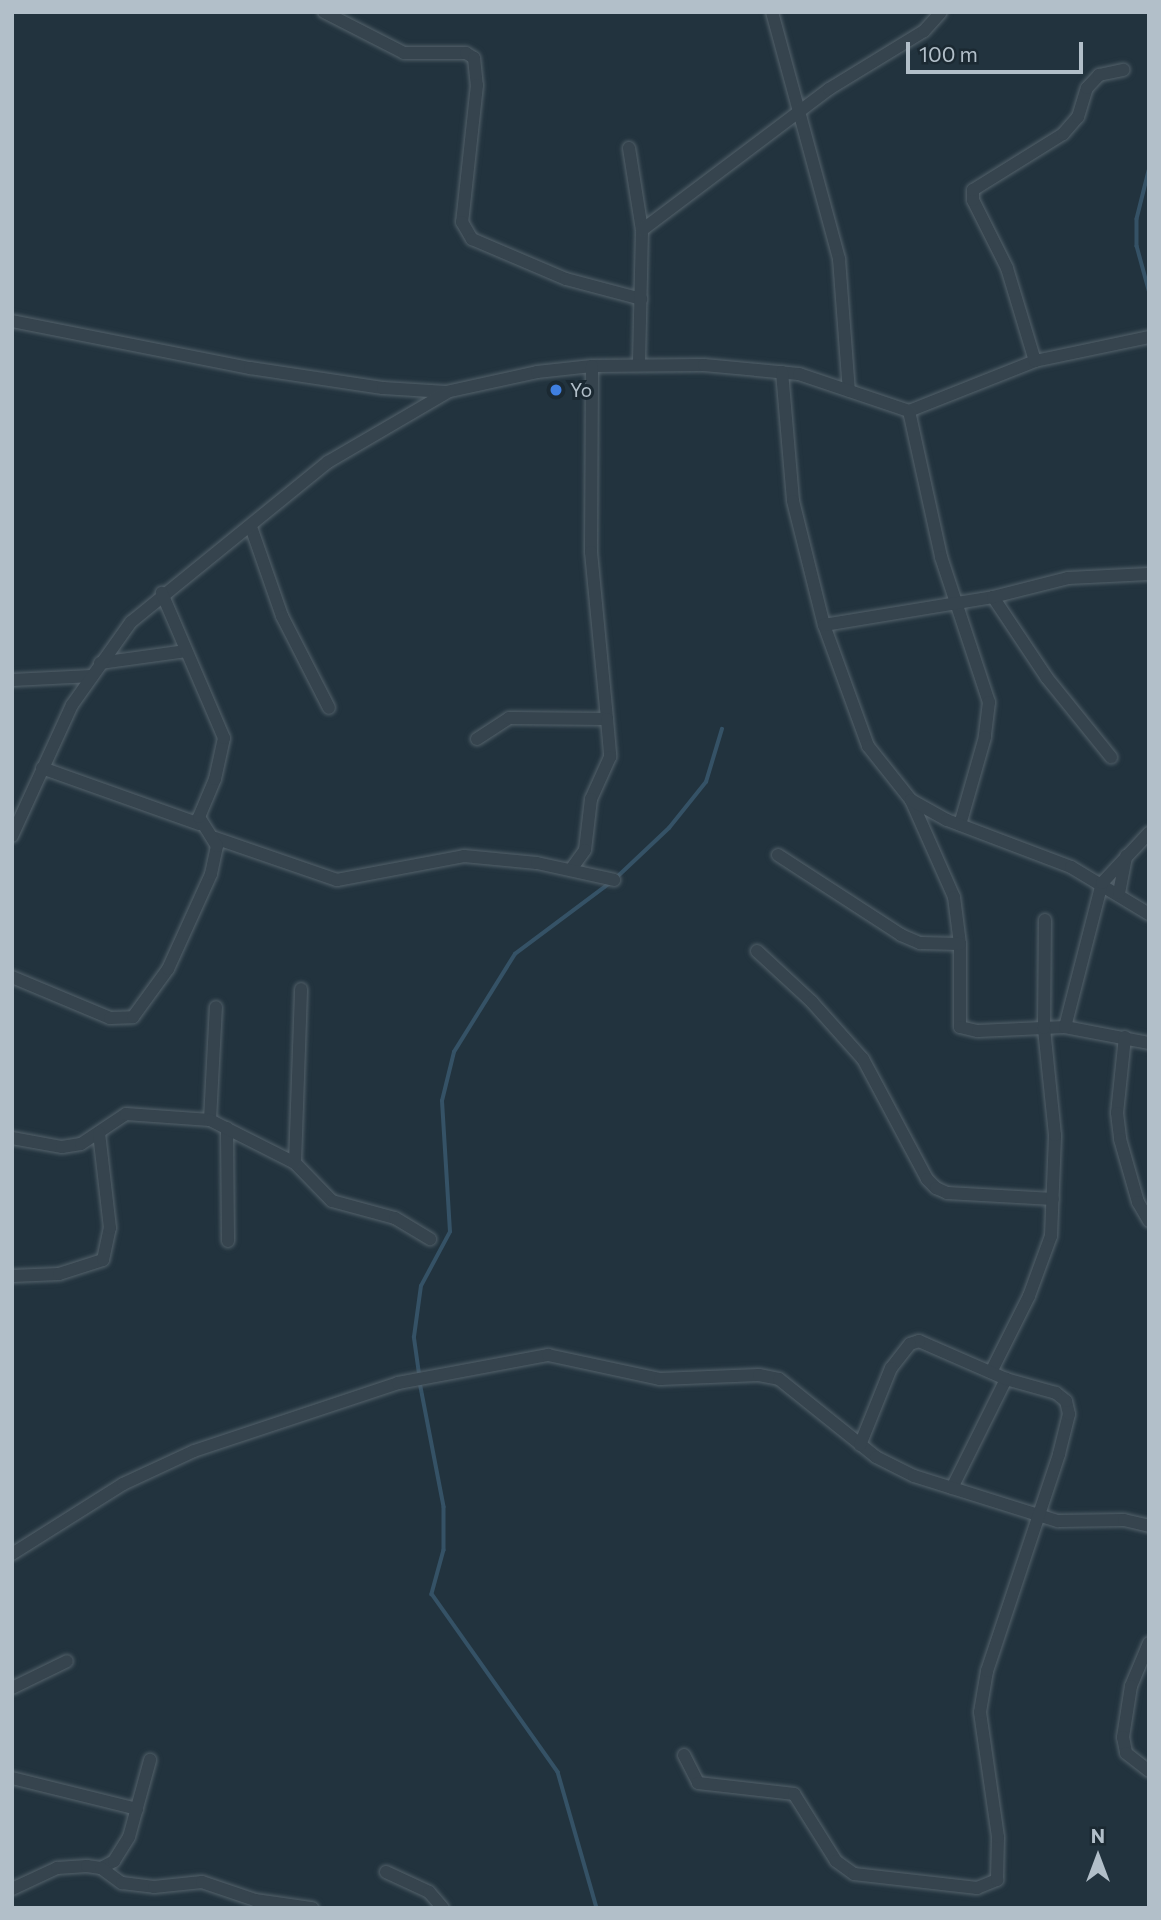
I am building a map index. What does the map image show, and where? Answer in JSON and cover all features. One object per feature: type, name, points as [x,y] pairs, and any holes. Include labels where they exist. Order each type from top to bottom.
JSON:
[{"type":"street","points":[[324,12],[404,53],[455,52],[474,58],[477,85],[462,222],[472,239],[566,279],[641,299]]},
{"type":"street","points":[[772,12],[839,259],[849,391]]},
{"type":"street","points":[[642,230],[799,112],[925,31],[941,12]]},
{"type":"street","points":[[1035,361],[1007,268],[973,201],[973,190],[1063,134],[1078,117],[1087,88],[1099,75],[1123,70]]},
{"type":"street","points":[[629,148],[642,230],[639,363]]},
{"type":"street","points":[[12,321],[250,368],[446,392]]},
{"type":"street","points":[[12,836],[72,705],[131,622],[163,593],[251,527],[358,440],[446,392],[537,372],[639,363],[782,372],[909,411],[949,399],[1035,361],[1149,337]]},
{"type":"street","points":[[571,869],[585,850],[592,799],[610,757],[591,552],[592,366]]},
{"type":"street","points":[[782,372],[793,501],[824,625],[868,746],[911,800],[954,897],[960,944],[960,1027],[978,1031],[1065,1027],[1149,1043]]},
{"type":"street","points":[[909,411],[941,557],[958,600],[989,702],[985,737],[960,825]]},
{"type":"street","points":[[251,527],[296,650],[329,708]]},
{"type":"street","points":[[824,625],[958,600],[993,597],[1090,575],[1149,574]]},
{"type":"street","points":[[163,593],[224,738],[199,824]]},
{"type":"street","points":[[993,597],[1047,678],[1111,757]]},
{"type":"street","points":[[100,663],[186,651]]},
{"type":"street","points":[[12,680],[92,676]]},
{"type":"street","points":[[477,739],[509,718],[607,719]]},
{"type":"street","points":[[43,768],[199,824],[215,838],[337,880],[464,856],[571,869],[614,880]]},
{"type":"street","points":[[911,800],[960,825],[1071,867],[1119,893],[1149,914]]},
{"type":"street","points":[[1065,1027],[1102,883],[1126,853],[1149,833]]},
{"type":"street","points":[[12,976],[110,1018],[133,1017],[168,969],[190,925],[211,874],[215,838]]},
{"type":"street","points":[[1119,893],[1126,853]]},
{"type":"street","points":[[778,855],[901,935],[920,943],[960,944]]},
{"type":"street","points":[[991,1372],[1044,1258],[1053,1199],[1053,1087],[1044,1028],[1045,920]]},
{"type":"street","points":[[757,951],[813,1002],[863,1059],[906,1134],[927,1179],[936,1188],[947,1193],[1053,1199]]},
{"type":"street","points":[[295,1163],[301,989]]},
{"type":"street","points":[[210,1120],[216,1007]]},
{"type":"street","points":[[1125,1037],[1117,1113],[1120,1139],[1138,1202],[1149,1221]]},
{"type":"street","points":[[12,1138],[62,1147],[81,1144],[127,1114],[210,1120],[295,1163],[332,1201],[396,1218],[430,1239]]},
{"type":"street","points":[[226,1128],[228,1241]]},
{"type":"street","points":[[12,1276],[59,1274],[103,1260],[110,1228],[99,1133]]},
{"type":"street","points":[[684,1755],[698,1783],[794,1794],[836,1861],[854,1874],[943,1886],[991,1885],[996,1880],[999,1851],[980,1712],[987,1671],[1059,1454],[1069,1414],[1066,1401],[1056,1393],[1006,1379],[939,1348],[919,1342],[910,1344],[891,1368],[860,1445]]},
{"type":"street","points":[[12,1555],[123,1484],[194,1451],[348,1396],[530,1356],[566,1357],[660,1379],[759,1375],[779,1379],[860,1445],[893,1467],[1058,1521],[1124,1520],[1149,1526]]},
{"type":"street","points":[[952,1488],[1006,1379]]},
{"type":"street","points":[[1149,1643],[1131,1686],[1123,1737],[1126,1754],[1149,1772]]},
{"type":"street","points":[[12,1688],[67,1661]]},
{"type":"street","points":[[101,1868],[123,1851],[150,1760]]},
{"type":"street","points":[[12,1778],[137,1809]]},
{"type":"street","points":[[12,1889],[57,1868],[101,1868],[122,1884],[154,1887],[202,1882],[254,1900],[312,1908]]},
{"type":"street","points":[[386,1872],[429,1892],[443,1908]]},
{"type":"waterway","points":[[1149,171],[1137,219],[1137,246],[1149,290]]},
{"type":"waterway","points":[[616,878],[669,828],[706,782],[722,729]]},
{"type":"waterway","points":[[419,1374],[414,1337],[421,1286],[450,1232],[442,1101],[454,1052],[515,954],[610,883]]},
{"type":"waterway","points":[[420,1382],[444,1507],[444,1550],[432,1594],[558,1772],[597,1908]]},
{"type":"place","name":"Yo","points":[[556,390]]}]
